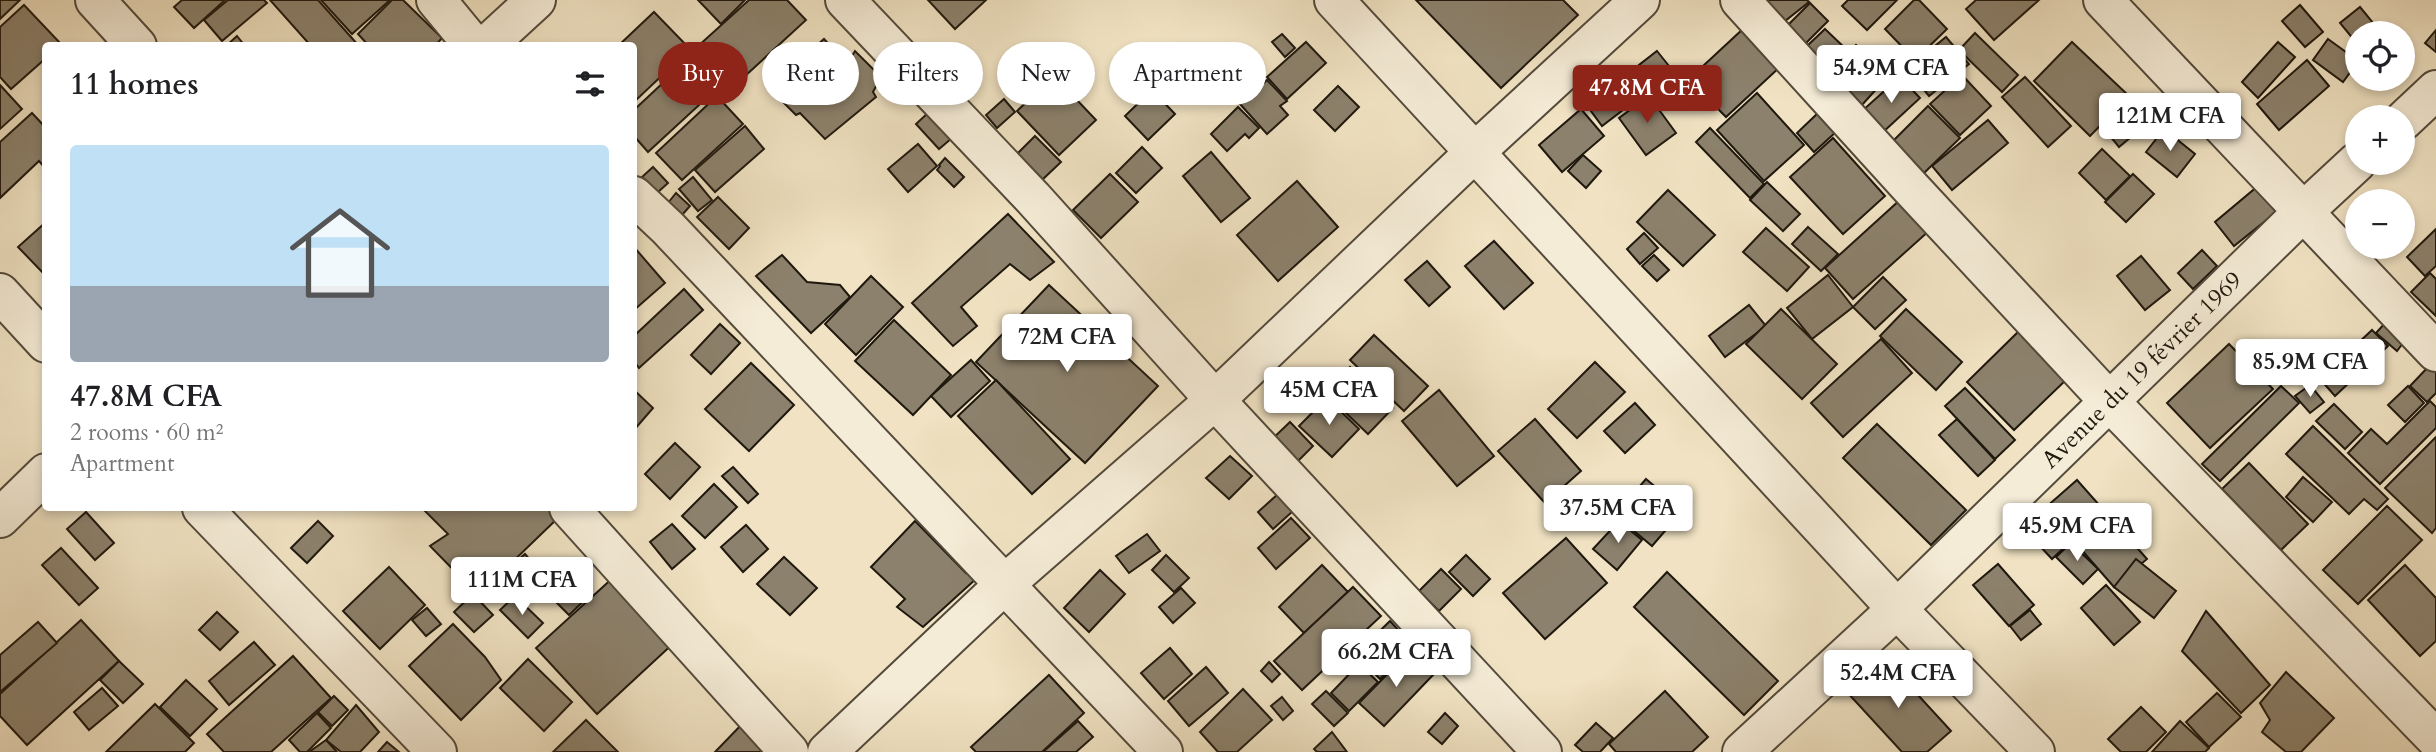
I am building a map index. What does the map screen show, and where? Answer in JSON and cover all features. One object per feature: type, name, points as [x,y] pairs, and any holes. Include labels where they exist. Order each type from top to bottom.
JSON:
[{"type":"street","points":[[95,0],[133,42]]},
{"type":"street","points":[[436,0],[471,42]]},
{"type":"street","points":[[490,42],[536,0]]},
{"type":"street","points":[[845,0],[1033,198],[1215,400],[1542,752]]},
{"type":"street","points":[[1334,0],[1897,609],[2035,752]]},
{"type":"street","points":[[827,752],[1006,583],[1215,400],[1475,152],[1640,0]]},
{"type":"street","points":[[1741,0],[2109,401],[2436,740]]},
{"type":"street","points":[[2103,0],[2436,352]]},
{"type":"street","points":[[2415,110],[2436,90]]},
{"type":"street","name":"Avenue du 19 février 1969","points":[[1742,752],[1897,609],[2345,173]]},
{"type":"street","points":[[637,199],[668,228],[1006,583],[1163,752]]},
{"type":"street","points":[[0,293],[42,339]]},
{"type":"street","points":[[0,518],[42,478]]},
{"type":"street","points":[[205,511],[437,752]]},
{"type":"street","points":[[572,511],[789,752]]},
{"type":"building","points":[[0,0],[20,0],[0,19]]},
{"type":"building","points":[[182,0],[225,0],[194,28],[174,7]]},
{"type":"building","points":[[228,0],[264,0],[267,3],[222,41],[204,20]]},
{"type":"building","points":[[270,0],[318,0],[355,42],[307,42]]},
{"type":"building","points":[[321,0],[390,0],[352,34]]},
{"type":"building","points":[[392,0],[403,0],[442,38],[438,42],[365,42],[358,34]]},
{"type":"building","points":[[698,0],[745,0],[721,24]]},
{"type":"building","points":[[749,0],[787,0],[806,20],[782,42],[762,42],[762,60],[748,73],[748,42],[703,42]]},
{"type":"building","points":[[928,0],[986,0],[955,29]]},
{"type":"building","points":[[1416,0],[1563,0],[1578,15],[1501,88]]},
{"type":"building","points":[[1759,0],[1807,0],[1809,2],[1780,25]]},
{"type":"building","points":[[1848,0],[1897,0],[1867,30],[1842,6]]},
{"type":"building","points":[[1914,0],[1919,0],[1947,29],[1915,60],[1885,29]]},
{"type":"building","points":[[1976,0],[2039,0],[1994,40],[1966,9]]},
{"type":"building","points":[[1810,3],[1828,21],[1805,44],[1787,26]]},
{"type":"building","points":[[24,5],[59,42],[42,42],[42,62],[11,89],[0,77],[0,27]]},
{"type":"building","points":[[2300,5],[2323,32],[2305,47],[2282,21]]},
{"type":"building","points":[[2360,7],[2372,21],[2345,21],[2345,29],[2340,23]]},
{"type":"building","points":[[654,12],[683,42],[658,42],[658,79],[637,99],[637,42],[622,42]]},
{"type":"building","points":[[1744,28],[1781,66],[1726,117],[1689,79]]},
{"type":"building","points":[[1825,29],[1847,50],[1829,69],[1806,47]]},
{"type":"building","points":[[2436,30],[2436,52],[2425,43]]},
{"type":"building","points":[[1975,33],[2018,75],[2002,92],[1959,50]]},
{"type":"building","points":[[1282,34],[1295,48],[1285,57],[1272,42]]},
{"type":"building","points":[[237,36],[242,42],[230,42]]},
{"type":"building","points":[[1946,37],[1969,64],[1929,96],[1907,69]]},
{"type":"building","points":[[2328,39],[2345,51],[2345,79],[2343,82],[2313,60]]},
{"type":"building","points":[[1306,42],[1326,63],[1287,99],[1267,77]]},
{"type":"building","points":[[2072,42],[2129,96],[2090,136],[2034,81]]},
{"type":"building","points":[[2278,42],[2295,57],[2258,98],[2242,82]]},
{"type":"building","points":[[1856,45],[1890,74],[1861,106],[1828,77]]},
{"type":"building","points":[[1657,51],[1673,71],[1655,85],[1639,65]]},
{"type":"building","points":[[859,55],[873,69],[873,99],[825,139],[800,113],[796,115],[786,105],[859,105]]},
{"type":"building","points":[[2307,60],[2329,86],[2279,130],[2257,104]]},
{"type":"building","points":[[1962,75],[1991,106],[1960,135],[1930,104]]},
{"type":"building","points":[[1900,77],[1920,98],[1882,133],[1862,111]]},
{"type":"building","points":[[2025,77],[2071,126],[2048,147],[2002,97]]},
{"type":"building","points":[[1620,78],[1636,100],[1602,126],[1585,103]]},
{"type":"building","points":[[1266,81],[1287,101],[1280,106],[1288,115],[1267,134],[1241,105],[1266,105]]},
{"type":"building","points":[[0,85],[22,109],[0,129]]},
{"type":"building","points":[[1338,86],[1359,107],[1335,131],[1314,110]]},
{"type":"building","points":[[658,88],[658,105],[699,105],[648,152],[637,139],[637,107]]},
{"type":"building","points":[[1757,93],[1804,145],[1764,181],[1717,130]]},
{"type":"building","points":[[1649,96],[1676,133],[1646,155],[1619,118]]},
{"type":"building","points":[[707,105],[725,105],[743,124],[682,180],[656,153]]},
{"type":"building","points":[[997,105],[1009,105],[1015,112],[997,128],[986,115]]},
{"type":"building","points":[[1023,105],[1082,105],[1096,120],[1059,155],[1017,111]]},
{"type":"building","points":[[1136,105],[1166,105],[1175,114],[1148,140],[1125,116]]},
{"type":"building","points":[[1928,106],[1960,138],[1924,173],[1893,141]]},
{"type":"building","points":[[1238,107],[1259,128],[1249,138],[1245,134],[1227,151],[1211,134]]},
{"type":"building","points":[[1581,109],[1604,136],[1562,172],[1539,145]]},
{"type":"building","points":[[929,112],[952,138],[939,149],[916,124]]},
{"type":"building","points":[[1819,112],[1837,131],[1814,152],[1797,133]]},
{"type":"building","points":[[32,113],[42,124],[42,164],[39,161],[0,198],[0,142]]},
{"type":"building","points":[[2124,114],[2138,131],[2119,147],[2105,130]]},
{"type":"building","points":[[1988,120],[2008,143],[1952,190],[1932,166]]},
{"type":"building","points":[[745,126],[764,149],[715,192],[695,170]]},
{"type":"building","points":[[1710,128],[1764,184],[1750,198],[1696,142]]},
{"type":"building","points":[[2164,129],[2195,154],[2177,177],[2146,152]]},
{"type":"building","points":[[1035,136],[1061,162],[1042,180],[1016,155]]},
{"type":"building","points":[[1833,138],[1885,196],[1843,234],[1790,177]]},
{"type":"building","points":[[918,144],[937,166],[908,192],[888,169]]},
{"type":"building","points":[[1142,147],[1162,168],[1136,193],[1116,173]]},
{"type":"building","points":[[2102,149],[2130,176],[2106,200],[2079,173]]},
{"type":"building","points":[[1211,152],[1250,198],[1221,222],[1183,176]]},
{"type":"building","points":[[1583,155],[1601,171],[1586,188],[1568,171]]},
{"type":"building","points":[[945,158],[964,177],[954,187],[937,170]]},
{"type":"building","points":[[653,167],[668,183],[657,193],[642,177]]},
{"type":"building","points":[[1110,174],[1138,202],[1101,238],[1073,210]]},
{"type":"building","points":[[2133,174],[2154,194],[2126,222],[2105,202]]},
{"type":"building","points":[[693,177],[712,200],[698,211],[679,189]]},
{"type":"building","points":[[1297,181],[1338,227],[1278,281],[1237,235]]},
{"type":"building","points":[[1767,182],[1800,214],[1783,231],[1750,200]]},
{"type":"building","points":[[2258,186],[2279,210],[2234,246],[2215,222]]},
{"type":"building","points":[[1668,190],[1715,235],[1683,266],[1637,222]]},
{"type":"building","points":[[676,193],[690,206],[682,215],[668,203]]},
{"type":"building","points":[[718,197],[749,228],[729,249],[697,217]]},
{"type":"building","points":[[1901,199],[1930,230],[1853,299],[1825,268]]},
{"type":"building","points":[[1008,214],[1054,262],[1030,280],[1010,264],[961,307],[977,326],[953,346],[912,303]]},
{"type":"building","points":[[42,226],[42,272],[18,247]]},
{"type":"building","points":[[1808,227],[1838,254],[1821,271],[1792,244]]},
{"type":"building","points":[[1766,228],[1809,267],[1787,291],[1743,252]]},
{"type":"building","points":[[2436,229],[2436,266],[2425,276],[2409,259],[2415,259],[2415,249]]},
{"type":"building","points":[[1644,233],[1658,248],[1640,264],[1627,249]]},
{"type":"building","points":[[1494,241],[1533,283],[1504,309],[1465,266]]},
{"type":"building","points":[[637,250],[665,283],[637,307]]},
{"type":"building","points":[[2202,250],[2217,266],[2193,289],[2178,273]]},
{"type":"building","points":[[782,255],[807,282],[840,285],[850,297],[811,333],[756,276]]},
{"type":"building","points":[[1654,255],[1669,270],[1657,281],[1642,266]]},
{"type":"building","points":[[2141,256],[2170,290],[2145,310],[2117,276]]},
{"type":"building","points":[[1427,261],[1450,287],[1429,306],[1405,280]]},
{"type":"building","points":[[2430,273],[2436,279],[2436,316],[2411,292]]},
{"type":"building","points":[[1828,275],[1853,307],[1812,339],[1787,308]]},
{"type":"building","points":[[871,276],[903,307],[856,355],[825,324]]},
{"type":"building","points":[[1883,277],[1906,300],[1875,329],[1853,307]]},
{"type":"building","points":[[1049,285],[1158,386],[1085,463],[976,362]]},
{"type":"building","points":[[684,289],[703,310],[639,368],[637,333]]},
{"type":"building","points":[[1749,305],[1766,326],[1725,357],[1709,336]]},
{"type":"building","points":[[1781,309],[1837,364],[1802,399],[1746,344]]},
{"type":"building","points":[[1906,309],[1962,362],[1936,390],[1880,336]]},
{"type":"building","points":[[894,320],[951,375],[913,415],[855,361]]},
{"type":"building","points":[[2385,323],[2406,339],[2397,351],[2376,333]]},
{"type":"building","points":[[720,324],[740,343],[711,374],[691,355]]},
{"type":"building","points":[[2020,330],[2068,378],[2014,430],[1967,382]]},
{"type":"building","points":[[2372,330],[2388,346],[2335,396],[2320,379]]},
{"type":"building","points":[[1374,335],[1428,386],[1404,411],[1350,360]]},
{"type":"building","points":[[1881,339],[1912,373],[1843,437],[1811,403]]},
{"type":"building","points":[[2229,344],[2273,389],[2210,448],[2167,403]]},
{"type":"building","points":[[971,360],[990,381],[951,417],[931,396]]},
{"type":"building","points":[[1595,362],[1625,392],[1577,438],[1548,409]]},
{"type":"building","points":[[751,363],[794,405],[749,451],[705,409]]},
{"type":"building","points":[[2430,365],[2436,371],[2436,393],[2427,402],[2410,386]]},
{"type":"building","points":[[1350,367],[1393,408],[1368,434],[1325,393]]},
{"type":"building","points":[[996,380],[1070,459],[1032,494],[958,416]]},
{"type":"building","points":[[2310,385],[2324,402],[2310,413],[2295,396]]},
{"type":"building","points":[[2281,386],[2299,403],[2220,481],[2202,464]]},
{"type":"building","points":[[2408,386],[2424,403],[2405,422],[2388,405]]},
{"type":"building","points":[[1965,388],[2015,440],[1995,459],[1945,406]]},
{"type":"building","points":[[1439,390],[1494,456],[1457,486],[1402,421]]},
{"type":"building","points":[[637,393],[653,408],[637,427]]},
{"type":"building","points":[[1327,398],[1359,429],[1332,457],[1299,426]]},
{"type":"building","points":[[2430,401],[2436,407],[2436,428],[2380,484],[2348,453],[2371,429],[2387,444]]},
{"type":"building","points":[[1635,403],[1655,425],[1625,453],[1604,431]]},
{"type":"building","points":[[2334,404],[2362,432],[2345,449],[2316,421]]},
{"type":"building","points":[[1535,419],[1581,471],[1545,503],[1498,451]]},
{"type":"building","points":[[1957,419],[1995,460],[1978,476],[1939,435]]},
{"type":"building","points":[[1290,422],[1313,446],[1293,466],[1269,442]]},
{"type":"building","points":[[1877,424],[1966,510],[1931,545],[1843,458]]},
{"type":"building","points":[[2313,426],[2388,499],[2377,510],[2364,499],[2349,514],[2286,454]]},
{"type":"building","points":[[2436,437],[2436,528],[2432,533],[2385,488]]},
{"type":"building","points":[[675,443],[700,467],[670,499],[645,474]]},
{"type":"building","points":[[1230,456],[1252,476],[1229,499],[1206,478]]},
{"type":"building","points":[[2249,463],[2308,524],[2281,550],[2222,489]]},
{"type":"building","points":[[733,467],[758,494],[748,503],[722,476]]},
{"type":"building","points":[[2303,477],[2332,502],[2313,522],[2286,497]]},
{"type":"building","points":[[1646,479],[1683,510],[1652,546],[1615,515]]},
{"type":"building","points":[[2077,480],[2147,559],[2114,587],[2045,508]]},
{"type":"building","points":[[714,484],[737,507],[705,538],[682,516]]},
{"type":"building","points":[[1278,494],[1293,511],[1273,529],[1258,512]]},
{"type":"building","points":[[2387,506],[2422,540],[2358,604],[2323,570]]},
{"type":"building","points":[[425,511],[554,511],[560,516],[478,595],[430,546],[448,534]]},
{"type":"building","points":[[86,512],[114,543],[95,560],[67,529]]},
{"type":"building","points":[[2044,513],[2071,541],[2052,559],[2025,530]]},
{"type":"building","points":[[1291,518],[1310,538],[1276,569],[1258,548]]},
{"type":"building","points":[[318,521],[333,536],[307,563],[291,548]]},
{"type":"building","points":[[915,521],[966,573],[969,570],[977,578],[923,627],[897,607],[905,599],[871,567]]},
{"type":"building","points":[[1619,521],[1642,540],[1617,570],[1593,549]]},
{"type":"building","points":[[672,524],[695,549],[672,569],[650,542]]},
{"type":"building","points":[[746,525],[768,549],[743,572],[721,547]]},
{"type":"building","points":[[1147,534],[1160,551],[1129,573],[1116,556]]},
{"type":"building","points":[[1566,538],[1607,583],[1545,639],[1503,593]]},
{"type":"building","points":[[2071,543],[2098,569],[2083,584],[2056,557]]},
{"type":"building","points":[[61,548],[98,588],[79,605],[42,565]]},
{"type":"building","points":[[525,554],[541,573],[520,591],[504,572]]},
{"type":"building","points":[[1166,555],[1189,578],[1174,592],[1152,570]]},
{"type":"building","points":[[1466,555],[1490,579],[1473,596],[1449,572]]},
{"type":"building","points":[[784,557],[817,588],[790,615],[757,584]]},
{"type":"building","points":[[2136,559],[2176,591],[2154,618],[2114,587]]},
{"type":"building","points":[[1998,564],[2034,605],[2009,626],[1973,585]]},
{"type":"building","points":[[1322,565],[1348,592],[1304,633],[1279,607]]},
{"type":"building","points":[[2405,565],[2436,598],[2436,641],[2420,656],[2368,600]]},
{"type":"building","points":[[389,567],[425,605],[380,649],[343,611]]},
{"type":"building","points":[[1441,569],[1461,589],[1439,611],[1419,591]]},
{"type":"building","points":[[1100,570],[1125,594],[1089,632],[1064,608]]},
{"type":"building","points":[[1667,572],[1778,681],[1744,715],[1634,607]]},
{"type":"building","points":[[616,575],[677,640],[597,714],[536,648]]},
{"type":"building","points":[[575,578],[591,594],[569,615],[553,599]]},
{"type":"building","points":[[2106,585],[2140,622],[2114,645],[2081,608]]},
{"type":"building","points":[[1353,587],[1381,616],[1302,690],[1274,661]]},
{"type":"building","points":[[1181,588],[1195,603],[1173,623],[1159,607]]},
{"type":"building","points":[[473,594],[493,615],[474,632],[454,612]]},
{"type":"building","points":[[515,596],[543,623],[528,638],[500,610]]},
{"type":"building","points":[[427,608],[441,624],[426,636],[412,620]]},
{"type":"building","points":[[2030,610],[2041,624],[2021,640],[2010,626]]},
{"type":"building","points":[[2206,611],[2270,685],[2241,713],[2182,651]]},
{"type":"building","points":[[217,612],[238,632],[220,650],[199,630]]},
{"type":"building","points":[[81,620],[119,661],[27,745],[0,716],[0,694]]},
{"type":"building","points":[[1390,621],[1416,649],[1412,653],[1410,650],[1380,679],[1356,654]]},
{"type":"building","points":[[38,622],[57,643],[0,692],[0,655]]},
{"type":"building","points":[[453,624],[485,657],[501,680],[461,720],[409,666]]},
{"type":"building","points":[[254,642],[275,665],[229,705],[209,681]]},
{"type":"building","points":[[1170,648],[1192,674],[1164,699],[1141,673]]},
{"type":"building","points":[[1409,652],[1433,675],[1384,726],[1359,703]]},
{"type":"building","points":[[293,656],[331,698],[271,752],[224,752],[207,734]]},
{"type":"building","points":[[1884,658],[1951,731],[1927,752],[1902,752],[1846,691]]},
{"type":"building","points":[[528,659],[572,702],[544,731],[500,688]]},
{"type":"building","points":[[119,661],[143,684],[123,703],[100,680]]},
{"type":"building","points":[[1269,662],[1280,674],[1272,682],[1261,671]]},
{"type":"building","points":[[1359,664],[1378,682],[1349,711],[1331,693]]},
{"type":"building","points":[[1206,667],[1228,693],[1189,726],[1168,701]]},
{"type":"building","points":[[2286,672],[2334,718],[2301,752],[2286,752],[2262,732],[2270,720],[2260,703]]},
{"type":"building","points":[[1049,675],[1084,713],[1042,752],[976,752],[971,747]]},
{"type":"building","points":[[186,680],[217,709],[190,736],[160,707]]},
{"type":"building","points":[[102,688],[118,706],[89,730],[74,712]]},
{"type":"building","points":[[1243,689],[1272,720],[1237,752],[1218,752],[1200,732]]},
{"type":"building","points":[[1326,691],[1348,713],[1334,726],[1312,704]]},
{"type":"building","points":[[1665,691],[1708,737],[1692,752],[1616,752],[1609,744]]},
{"type":"building","points":[[2217,693],[2241,717],[2209,747],[2186,722]]},
{"type":"building","points":[[334,696],[348,710],[332,726],[318,712]]},
{"type":"building","points":[[1282,697],[1293,711],[1283,720],[1271,706]]},
{"type":"building","points":[[155,704],[194,743],[185,752],[106,752]]},
{"type":"building","points":[[356,705],[379,732],[360,752],[341,752],[326,740]]},
{"type":"building","points":[[2141,707],[2166,732],[2146,752],[2121,752],[2108,739]]},
{"type":"building","points":[[317,713],[331,728],[307,752],[300,752],[289,740]]},
{"type":"building","points":[[1445,713],[1458,726],[1442,744],[1428,732]]},
{"type":"building","points":[[586,720],[618,752],[553,752]]},
{"type":"building","points":[[746,720],[781,752],[715,752]]},
{"type":"building","points":[[1078,721],[1093,737],[1076,752],[1043,752]]},
{"type":"building","points":[[2180,721],[2209,748],[2205,752],[2152,752]]},
{"type":"building","points":[[1596,723],[1613,738],[1600,752],[1583,752],[1575,745]]},
{"type":"building","points":[[1332,732],[1347,752],[1317,752],[1314,749]]},
{"type":"building","points":[[326,740],[337,752],[309,752]]},
{"type":"building","points":[[387,742],[399,752],[378,752]]}]
